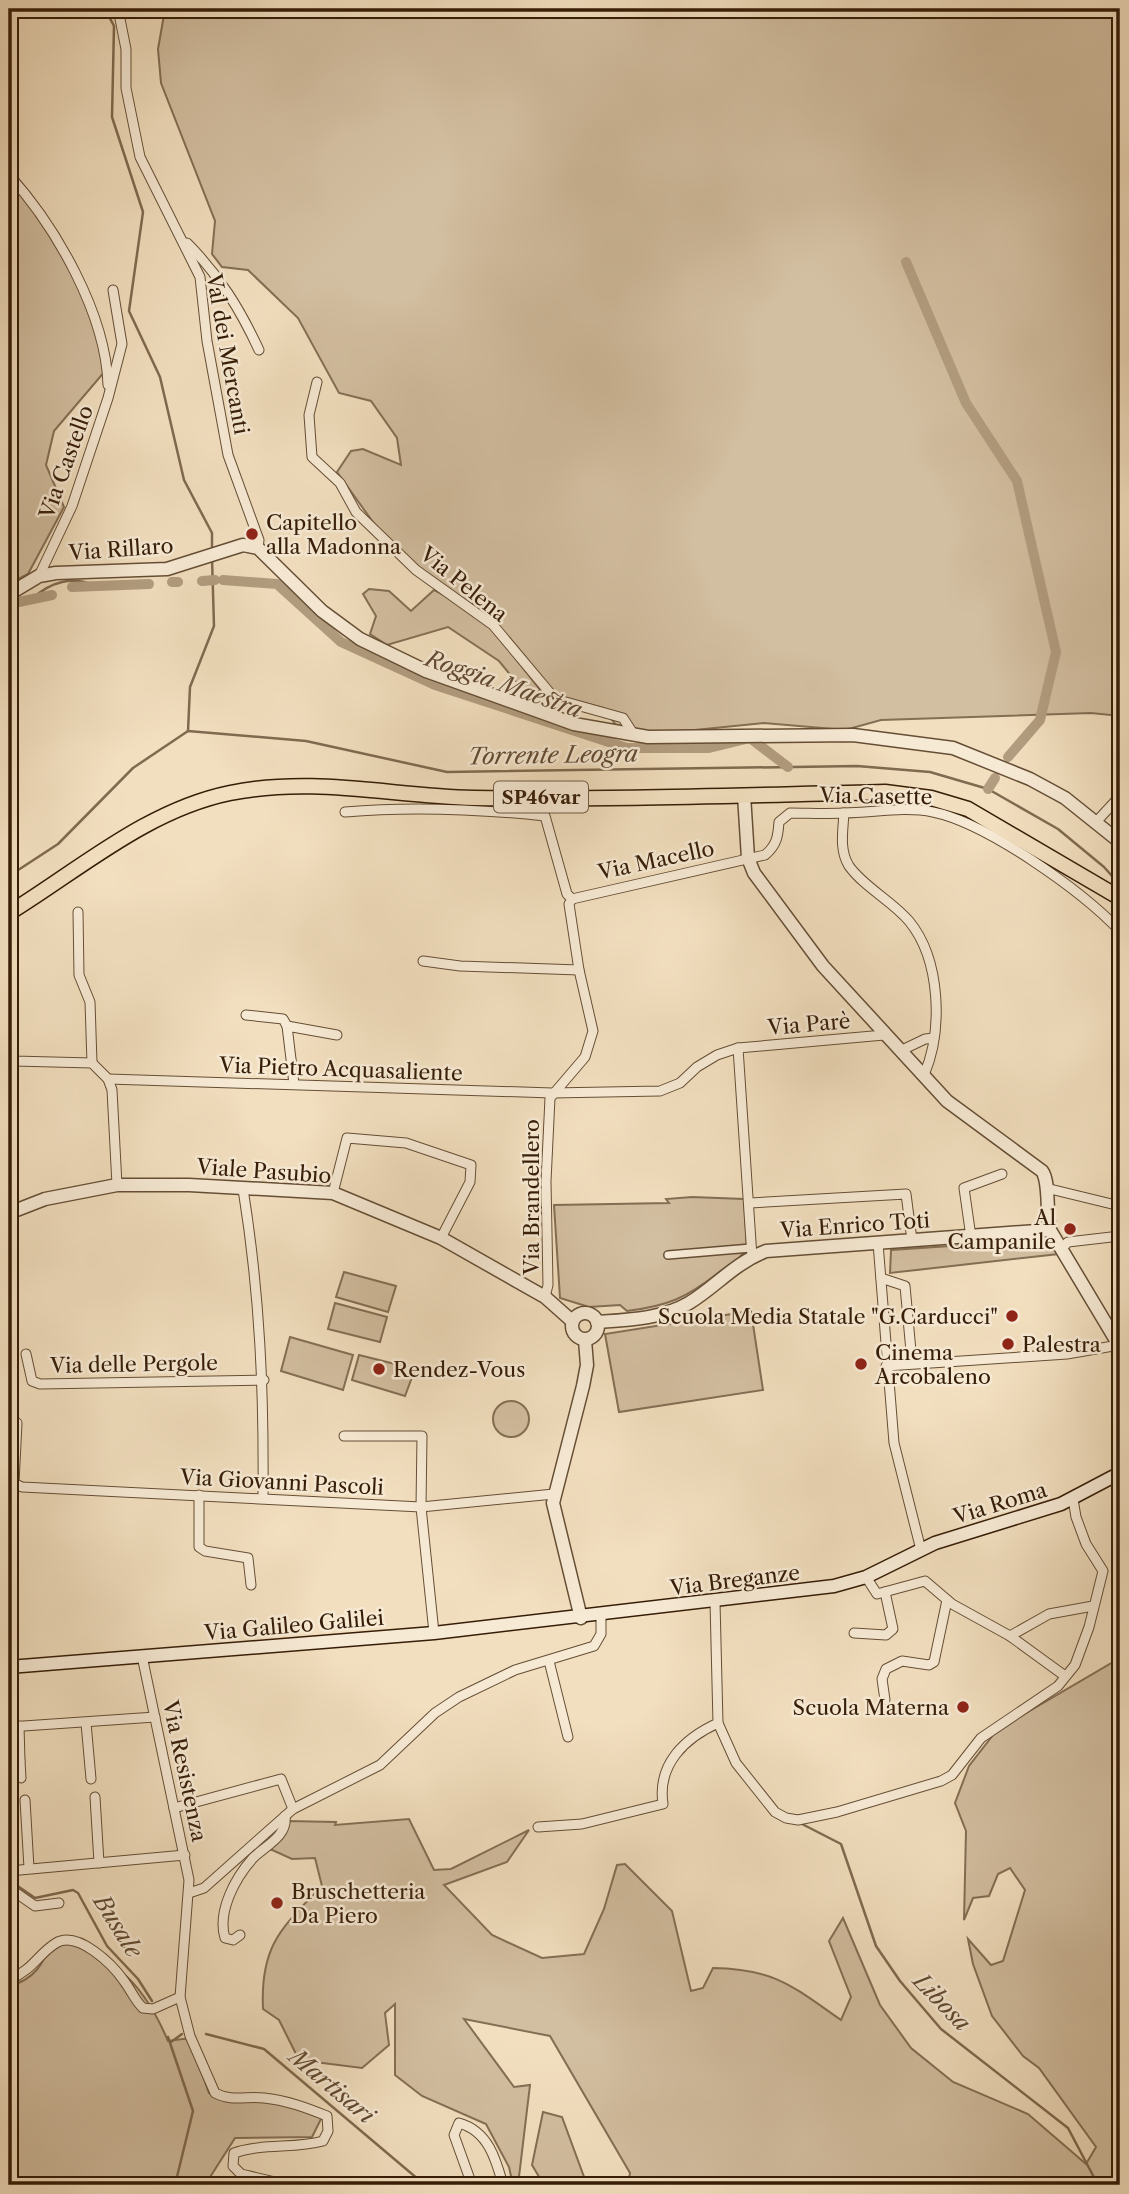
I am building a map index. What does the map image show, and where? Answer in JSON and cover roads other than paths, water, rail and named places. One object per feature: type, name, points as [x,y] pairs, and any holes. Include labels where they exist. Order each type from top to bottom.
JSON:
[{"type":"main road","name":"SP46var","points":[[9,913],[107,848],[168,813],[229,793],[287,785],[340,785],[470,798],[885,792],[931,797],[968,809],[1120,898]]},
{"type":"street","name":"Val dei Mercanti","points":[[118,9],[124,25],[126,88],[140,157],[200,277],[207,341],[228,455],[260,540],[258,548]]},
{"type":"street","name":"Via Castello","points":[[9,175],[60,243],[73,271],[105,354],[108,398]]},
{"type":"street","points":[[182,238],[208,264],[238,304],[259,351]]},
{"type":"street","name":"Via Castello","points":[[39,576],[72,506],[108,398],[122,344],[113,290]]},
{"type":"street","name":"Via Pelena","points":[[317,382],[309,415],[312,457],[340,483],[356,512],[416,570],[493,625],[555,699],[623,718],[635,735]]},
{"type":"street","name":"Via Rillaro","points":[[39,576],[87,571],[167,569],[243,545],[258,548]]},
{"type":"street","points":[[258,548],[322,611],[360,639],[426,671],[574,724],[635,735],[696,739],[777,734],[853,735],[953,748],[1030,779],[1097,821],[1120,842]]},
{"type":"street","points":[[9,594],[39,576]]},
{"type":"street","points":[[744,795],[748,858],[754,873],[823,966],[947,1101],[1042,1171],[1046,1188],[1045,1210],[1050,1230],[1119,1346],[1067,1354],[912,1362],[887,1371]]},
{"type":"street","points":[[1097,821],[1120,796]]},
{"type":"street","name":"Via Brandellero","points":[[345,812],[399,807],[545,816],[564,884],[572,899],[569,904],[579,970],[592,1020],[593,1041],[586,1057],[552,1093],[549,1105],[548,1286],[545,1297]]},
{"type":"street","name":"Via Casette","points":[[748,858],[765,855],[773,848],[779,822],[790,813],[909,810],[967,822],[1013,848],[1106,916],[1120,931]]},
{"type":"street","points":[[844,813],[842,845],[849,865],[911,923],[932,969],[937,1001],[934,1038],[924,1075]]},
{"type":"street","name":"Via Macello","points":[[572,899],[577,895],[748,858]]},
{"type":"street","points":[[78,912],[79,975],[90,1002],[92,1063],[108,1079],[112,1090],[117,1185]]},
{"type":"street","points":[[423,961],[460,966],[579,970]]},
{"type":"street","points":[[246,1015],[283,1019],[287,1026],[294,1084]]},
{"type":"street","points":[[287,1026],[337,1035]]},
{"type":"street","name":"Via Parè","points":[[572,1091],[660,1091],[680,1083],[716,1055],[738,1048],[884,1035]]},
{"type":"street","points":[[900,1051],[913,1043],[934,1038]]},
{"type":"street","points":[[668,1255],[752,1252],[738,1048]]},
{"type":"street","points":[[9,1056],[14,1061],[92,1063]]},
{"type":"street","name":"Via Pietro Acquasaliente","points":[[108,1079],[552,1093],[572,1091]]},
{"type":"street","points":[[333,1194],[347,1138],[406,1143],[471,1165],[470,1182],[441,1237]]},
{"type":"street","points":[[971,1237],[964,1188],[1002,1174]]},
{"type":"street","name":"Viale Pasubio","points":[[9,1213],[45,1199],[117,1185],[333,1194],[441,1237],[545,1297],[572,1321],[573,1334],[585,1340]]},
{"type":"street","points":[[1046,1188],[1120,1206]]},
{"type":"street","points":[[243,1189],[260,1310],[264,1380],[263,1497]]},
{"type":"street","points":[[750,1203],[783,1197],[906,1194],[912,1240]]},
{"type":"street","name":"Via Enrico Toti","points":[[597,1322],[643,1318],[672,1311],[689,1303],[752,1252],[1050,1230]]},
{"type":"street","points":[[1062,1249],[1068,1242],[1120,1236]]},
{"type":"street","points":[[878,1243],[894,1443],[921,1550]]},
{"type":"street","points":[[881,1278],[905,1286],[912,1362]]},
{"type":"street","points":[[572,1321],[583,1313],[592,1315],[597,1322],[596,1334],[585,1340],[587,1365],[583,1386],[554,1494],[555,1514],[581,1618]]},
{"type":"street","name":"Via delle Pergole","points":[[26,1354],[28,1374],[32,1381],[40,1384],[264,1380]]},
{"type":"street","points":[[9,1422],[17,1423],[11,1482]]},
{"type":"street","points":[[344,1436],[422,1436],[421,1507],[434,1633]]},
{"type":"street","name":"Via Roma","points":[[889,1567],[921,1550],[1073,1499],[1120,1473]]},
{"type":"street","name":"Via Giovanni Pascoli","points":[[11,1482],[22,1487],[421,1507],[554,1494]]},
{"type":"street","points":[[199,1494],[199,1547],[205,1551],[248,1558],[251,1585]]},
{"type":"street","points":[[715,1602],[718,1723],[736,1763],[775,1812],[798,1820],[837,1812],[952,1775],[981,1738],[1040,1700],[1074,1665],[1089,1627],[1103,1571],[1086,1544],[1076,1517],[1073,1499]]},
{"type":"street","name":"Via Breganze","points":[[581,1618],[797,1593],[866,1577],[889,1567]]},
{"type":"street","points":[[866,1577],[877,1594],[925,1581],[949,1602],[1010,1636],[1065,1676]]},
{"type":"street","points":[[854,1633],[886,1635],[893,1629],[885,1592]]},
{"type":"street","points":[[885,1700],[882,1679],[886,1668],[902,1661],[929,1665],[934,1662],[949,1602]]},
{"type":"street","points":[[1010,1636],[1049,1614],[1093,1606]]},
{"type":"street","points":[[189,1893],[204,1888],[289,1812],[380,1765],[435,1713],[458,1697],[503,1675],[597,1644],[601,1634],[601,1615]]},
{"type":"street","name":"Via Galileo Galilei","points":[[9,1667],[434,1633],[581,1618]]},
{"type":"street","name":"Via Resistenza","points":[[142,1656],[185,1855],[189,1893],[180,1997],[190,2036],[215,2094],[227,2099],[263,2098],[301,2106],[327,2116],[328,2131],[323,2141],[304,2146],[249,2148],[234,2153],[233,2166],[241,2174],[288,2185]]},
{"type":"street","points":[[549,1661],[568,1737]]},
{"type":"street","points":[[21,1779],[14,1727],[155,1717]]},
{"type":"street","points":[[86,1723],[91,1779]]},
{"type":"street","points":[[538,1827],[582,1824],[663,1804],[663,1775],[671,1759],[701,1731],[718,1723]]},
{"type":"street","points":[[9,1762],[20,1761]]},
{"type":"street","points":[[174,1808],[281,1779],[289,1812],[281,1832],[253,1858],[222,1913],[225,1938],[233,1940],[240,1935]]},
{"type":"street","points":[[95,1797],[99,1863]]},
{"type":"street","points":[[25,1800],[29,1868]]},
{"type":"street","points":[[9,1871],[185,1855]]},
{"type":"street","points":[[9,1888],[35,1906],[59,1903]]},
{"type":"street","points":[[9,1980],[32,1967],[53,1945],[71,1940],[98,1956],[119,1975],[140,2006],[153,2009],[180,1997]]},
{"type":"street","points":[[472,2185],[454,2135],[459,2123],[478,2132],[496,2157],[503,2185]]},
{"type":"waterway","points":[[105,9],[114,26],[112,117],[143,212],[129,311],[160,377],[184,480],[212,533],[212,551]]},
{"type":"waterway","points":[[906,262],[966,403],[1017,481],[1056,652],[1040,720],[1008,757]]},
{"type":"waterway","points":[[188,731],[190,687],[214,626],[212,558]]},
{"type":"waterway","name":"Roggia Maestra","points":[[202,581],[215,580]]},
{"type":"waterway","name":"Roggia Maestra","points":[[223,580],[277,584],[341,642],[435,685],[627,748],[709,748],[750,738],[788,767]]},
{"type":"waterway","points":[[32,599],[46,588],[62,582],[78,581],[95,586]]},
{"type":"waterway","name":"Roggia Maestra","points":[[172,582],[178,582]]},
{"type":"waterway","name":"Roggia Maestra","points":[[72,587],[149,584]]},
{"type":"waterway","name":"Roggia Maestra","points":[[9,604],[52,595]]},
{"type":"waterway","name":"Torrente Leogra","points":[[9,876],[58,844],[133,768],[188,731],[306,741],[447,772],[857,766],[930,772],[988,789],[1058,829],[1104,867],[1120,885]]},
{"type":"waterway","points":[[988,789],[995,778]]},
{"type":"waterway","name":"Libosa","points":[[802,1824],[841,1844],[876,1946],[900,1981],[941,2029],[1068,2128],[1098,2185]]},
{"type":"waterway","name":"Busale","points":[[9,1880],[35,1898],[73,1890],[78,1893],[107,1946],[138,1979],[152,2001]]},
{"type":"waterway","points":[[171,2042],[182,2034]]},
{"type":"waterway","name":"Martisari","points":[[206,2034],[264,2049],[425,2185]]},
{"type":"waterway","name":"Busale","points":[[168,2037],[193,2111],[175,2185]]},
{"type":"place","name":"Capitello alla Madonna","points":[[252,534]]},
{"type":"place","name":"Al Campanile","points":[[1070,1229]]},
{"type":"place","name":"Scuola Media Statale \"G.Carducci\"","points":[[1012,1316]]},
{"type":"place","name":"Palestra","points":[[1008,1344]]},
{"type":"place","name":"Cinema Arcobaleno","points":[[861,1364]]},
{"type":"place","name":"Rendez-Vous","points":[[379,1369]]},
{"type":"place","name":"Scuola Materna","points":[[963,1707]]},
{"type":"place","name":"Bruschetteria Da Piero","points":[[277,1903]]}]
